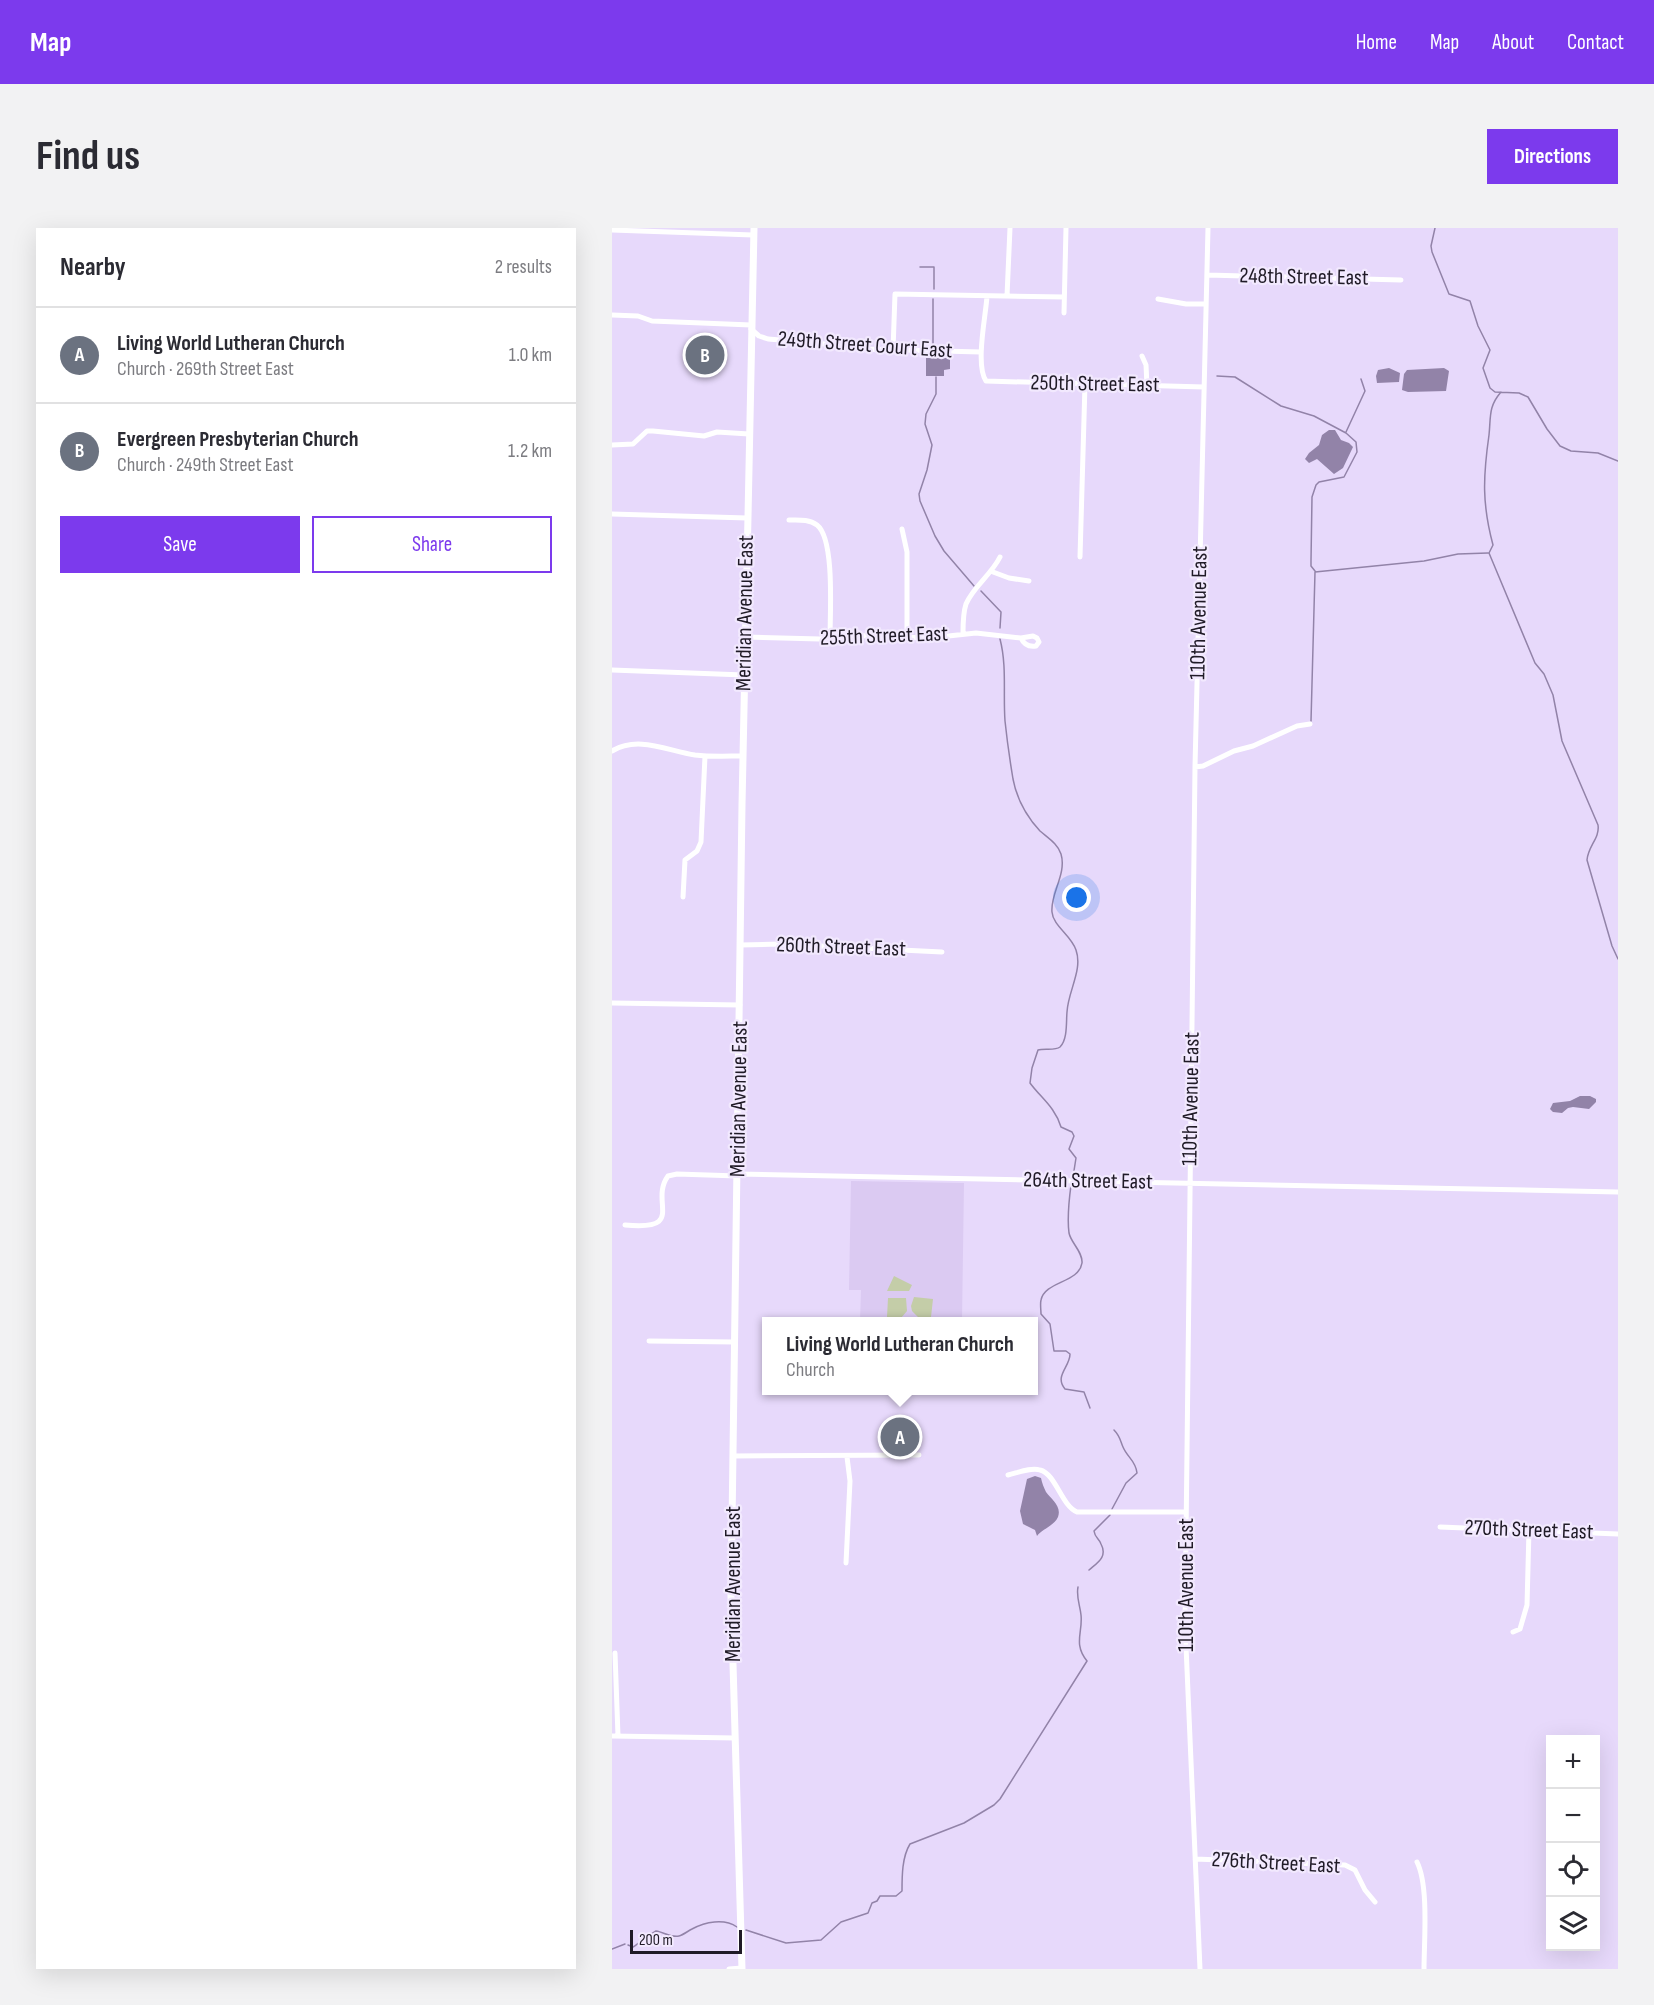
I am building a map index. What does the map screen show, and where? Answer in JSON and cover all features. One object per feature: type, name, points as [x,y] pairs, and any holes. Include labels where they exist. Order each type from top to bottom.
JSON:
[{"type":"main road","name":"Meridian Avenue East","points":[[742,1969],[731,1606],[744,675],[754,232]]},
{"type":"street","points":[[1007,296],[1010,228]]},
{"type":"street","points":[[1064,313],[1066,228]]},
{"type":"street","name":"110th Avenue East","points":[[1200,1969],[1185,1635],[1195,767],[1208,228]]},
{"type":"street","points":[[612,230],[754,232]]},
{"type":"street","name":"248th Street East","points":[[1207,275],[1401,280]]},
{"type":"street","points":[[893,350],[895,294],[1064,297]]},
{"type":"street","points":[[981,352],[987,296]]},
{"type":"street","points":[[1158,299],[1186,304],[1206,304]]},
{"type":"street","points":[[612,315],[638,316],[651,321],[751,327]]},
{"type":"street","name":"249th Street Court East","points":[[751,327],[759,336],[773,340],[862,349],[981,352]]},
{"type":"street","name":"250th Street East","points":[[981,352],[983,376],[986,381],[1204,387]]},
{"type":"street","points":[[1142,356],[1146,364],[1147,386]]},
{"type":"street","points":[[1080,557],[1085,384]]},
{"type":"street","points":[[612,445],[633,444],[647,431],[705,436],[717,432],[749,434]]},
{"type":"street","points":[[612,514],[747,518]]},
{"type":"street","points":[[789,520],[813,523],[821,529],[826,541],[829,568],[830,637]]},
{"type":"street","points":[[902,529],[907,552],[907,637]]},
{"type":"street","points":[[963,633],[967,602],[993,572],[1000,557]]},
{"type":"street","points":[[993,572],[1009,578],[1029,581]]},
{"type":"street","name":"255th Street East","points":[[746,637],[820,639],[840,635],[938,638],[963,633],[1021,638]]},
{"type":"street","points":[[612,670],[744,675]]},
{"type":"street","points":[[1195,767],[1253,746],[1297,726],[1310,724]]},
{"type":"street","points":[[612,751],[624,745],[641,745],[660,746],[705,756],[743,756]]},
{"type":"street","points":[[683,897],[685,861],[697,851],[700,845],[705,756]]},
{"type":"street","name":"260th Street East","points":[[740,945],[780,944],[942,952]]},
{"type":"street","points":[[612,1003],[740,1005]]},
{"type":"street","name":"264th Street East","points":[[625,1225],[652,1226],[658,1222],[662,1214],[664,1183],[666,1178],[672,1174],[1618,1192]]},
{"type":"street","points":[[648,1341],[735,1342]]},
{"type":"street","points":[[733,1456],[919,1455]]},
{"type":"street","points":[[846,1563],[850,1481],[847,1457]]},
{"type":"street","points":[[1008,1474],[1033,1469],[1042,1470],[1069,1506],[1077,1512],[1186,1512]]},
{"type":"street","name":"270th Street East","points":[[1440,1527],[1618,1534]]},
{"type":"street","points":[[1513,1632],[1520,1629],[1526,1613],[1529,1530]]},
{"type":"street","points":[[615,1653],[615,1736],[735,1738]]},
{"type":"street","name":"276th Street East","points":[[1195,1859],[1345,1866],[1354,1870],[1375,1902]]},
{"type":"street","points":[[1417,1862],[1421,1872],[1423,1890],[1424,1969]]},
{"type":"street","points":[[729,1969],[742,1969]]},
{"type":"shaded area","points":[[926,358],[950,358],[950,369],[944,370],[944,376],[926,376]]},
{"type":"shaded area","points":[[1389,368],[1400,373],[1399,382],[1377,383],[1378,370]]},
{"type":"shaded area","points":[[1444,368],[1449,371],[1446,391],[1408,392],[1402,390],[1404,374],[1407,370]]},
{"type":"shaded area","points":[[1329,430],[1335,430],[1341,440],[1353,447],[1343,468],[1334,474],[1317,459],[1309,463],[1305,459],[1319,445],[1322,435]]},
{"type":"shaded area","points":[[1580,1096],[1590,1096],[1596,1099],[1596,1102],[1589,1109],[1573,1107],[1562,1113],[1553,1112],[1550,1109],[1553,1103],[1570,1101]]},
{"type":"shaded area","points":[[851,1181],[964,1183],[962,1317],[860,1317],[861,1290],[849,1290]]},
{"type":"shaded area","points":[[1035,1476],[1041,1478],[1046,1492],[1059,1509],[1054,1523],[1037,1536],[1035,1530],[1023,1524],[1020,1511],[1027,1479]]},
{"type":"green space","points":[[894,1276],[912,1285],[909,1291],[887,1291]]},
{"type":"green space","points":[[914,1297],[933,1299],[931,1317],[918,1317],[912,1311]]},
{"type":"green space","points":[[888,1298],[906,1298],[907,1311],[902,1317],[887,1317]]},
{"type":"waterway","points":[[1435,228],[1432,252],[1449,294],[1470,301],[1478,326],[1490,350],[1483,368],[1490,388],[1495,392],[1519,393],[1528,397],[1560,446],[1571,451],[1598,453],[1618,461]]},
{"type":"waterway","points":[[920,267],[934,267],[934,289]]},
{"type":"waterway","points":[[933,299],[933,345]]},
{"type":"waterway","points":[[1217,376],[1235,377],[1281,406],[1314,416],[1346,433],[1356,442],[1357,452],[1344,477],[1319,482],[1312,497],[1311,566],[1315,571]]},
{"type":"waterway","points":[[936,377],[936,394],[926,414],[925,424],[932,445],[919,494],[920,501],[944,551],[974,586]]},
{"type":"waterway","points":[[1346,432],[1365,391],[1361,379]]},
{"type":"waterway","points":[[1489,553],[1493,545],[1485,503],[1486,464],[1491,412],[1501,392]]},
{"type":"waterway","points":[[1311,721],[1315,572],[1424,561],[1458,554],[1488,553]]},
{"type":"waterway","points":[[1489,553],[1535,663],[1544,674],[1553,695],[1562,741],[1598,825],[1587,860],[1612,946],[1618,959]]},
{"type":"waterway","points":[[981,591],[1001,612],[1000,628]]},
{"type":"waterway","points":[[1000,639],[1004,669],[1005,721],[1015,787],[1030,820],[1060,850],[1062,869],[1053,898],[1052,912],[1055,922],[1074,945],[1078,958],[1068,1004],[1063,1044],[1058,1048],[1038,1050],[1030,1083],[1051,1108],[1061,1127],[1072,1132],[1074,1136],[1069,1149],[1076,1158],[1073,1177]]},
{"type":"waterway","points":[[1071,1185],[1069,1233],[1081,1255],[1082,1263],[1075,1275],[1055,1285],[1044,1294],[1041,1314],[1050,1324],[1054,1351],[1066,1351],[1070,1354],[1062,1376],[1062,1384],[1065,1389],[1084,1392],[1090,1408]]},
{"type":"waterway","points":[[1112,1509],[1126,1483],[1137,1473],[1135,1465],[1114,1430]]},
{"type":"waterway","points":[[1089,1570],[1101,1559],[1103,1553],[1094,1531],[1110,1515]]},
{"type":"waterway","points":[[746,1930],[786,1943],[821,1940],[841,1922],[868,1913],[872,1903],[880,1896],[896,1896],[902,1891],[904,1861],[910,1844],[964,1823],[1000,1799],[1087,1661],[1079,1643],[1081,1611],[1078,1587]]},
{"type":"waterway","points":[[628,1945],[633,1947],[656,1931],[676,1936],[709,1923],[720,1922],[737,1927]]},
{"type":"waterway","points":[[612,1949],[625,1944]]},
{"type":"place","name":"Evergreen Presbyterian Church","points":[[705,355]]},
{"type":"place","name":"Living World Lutheran Church","points":[[900,1437]]}]
